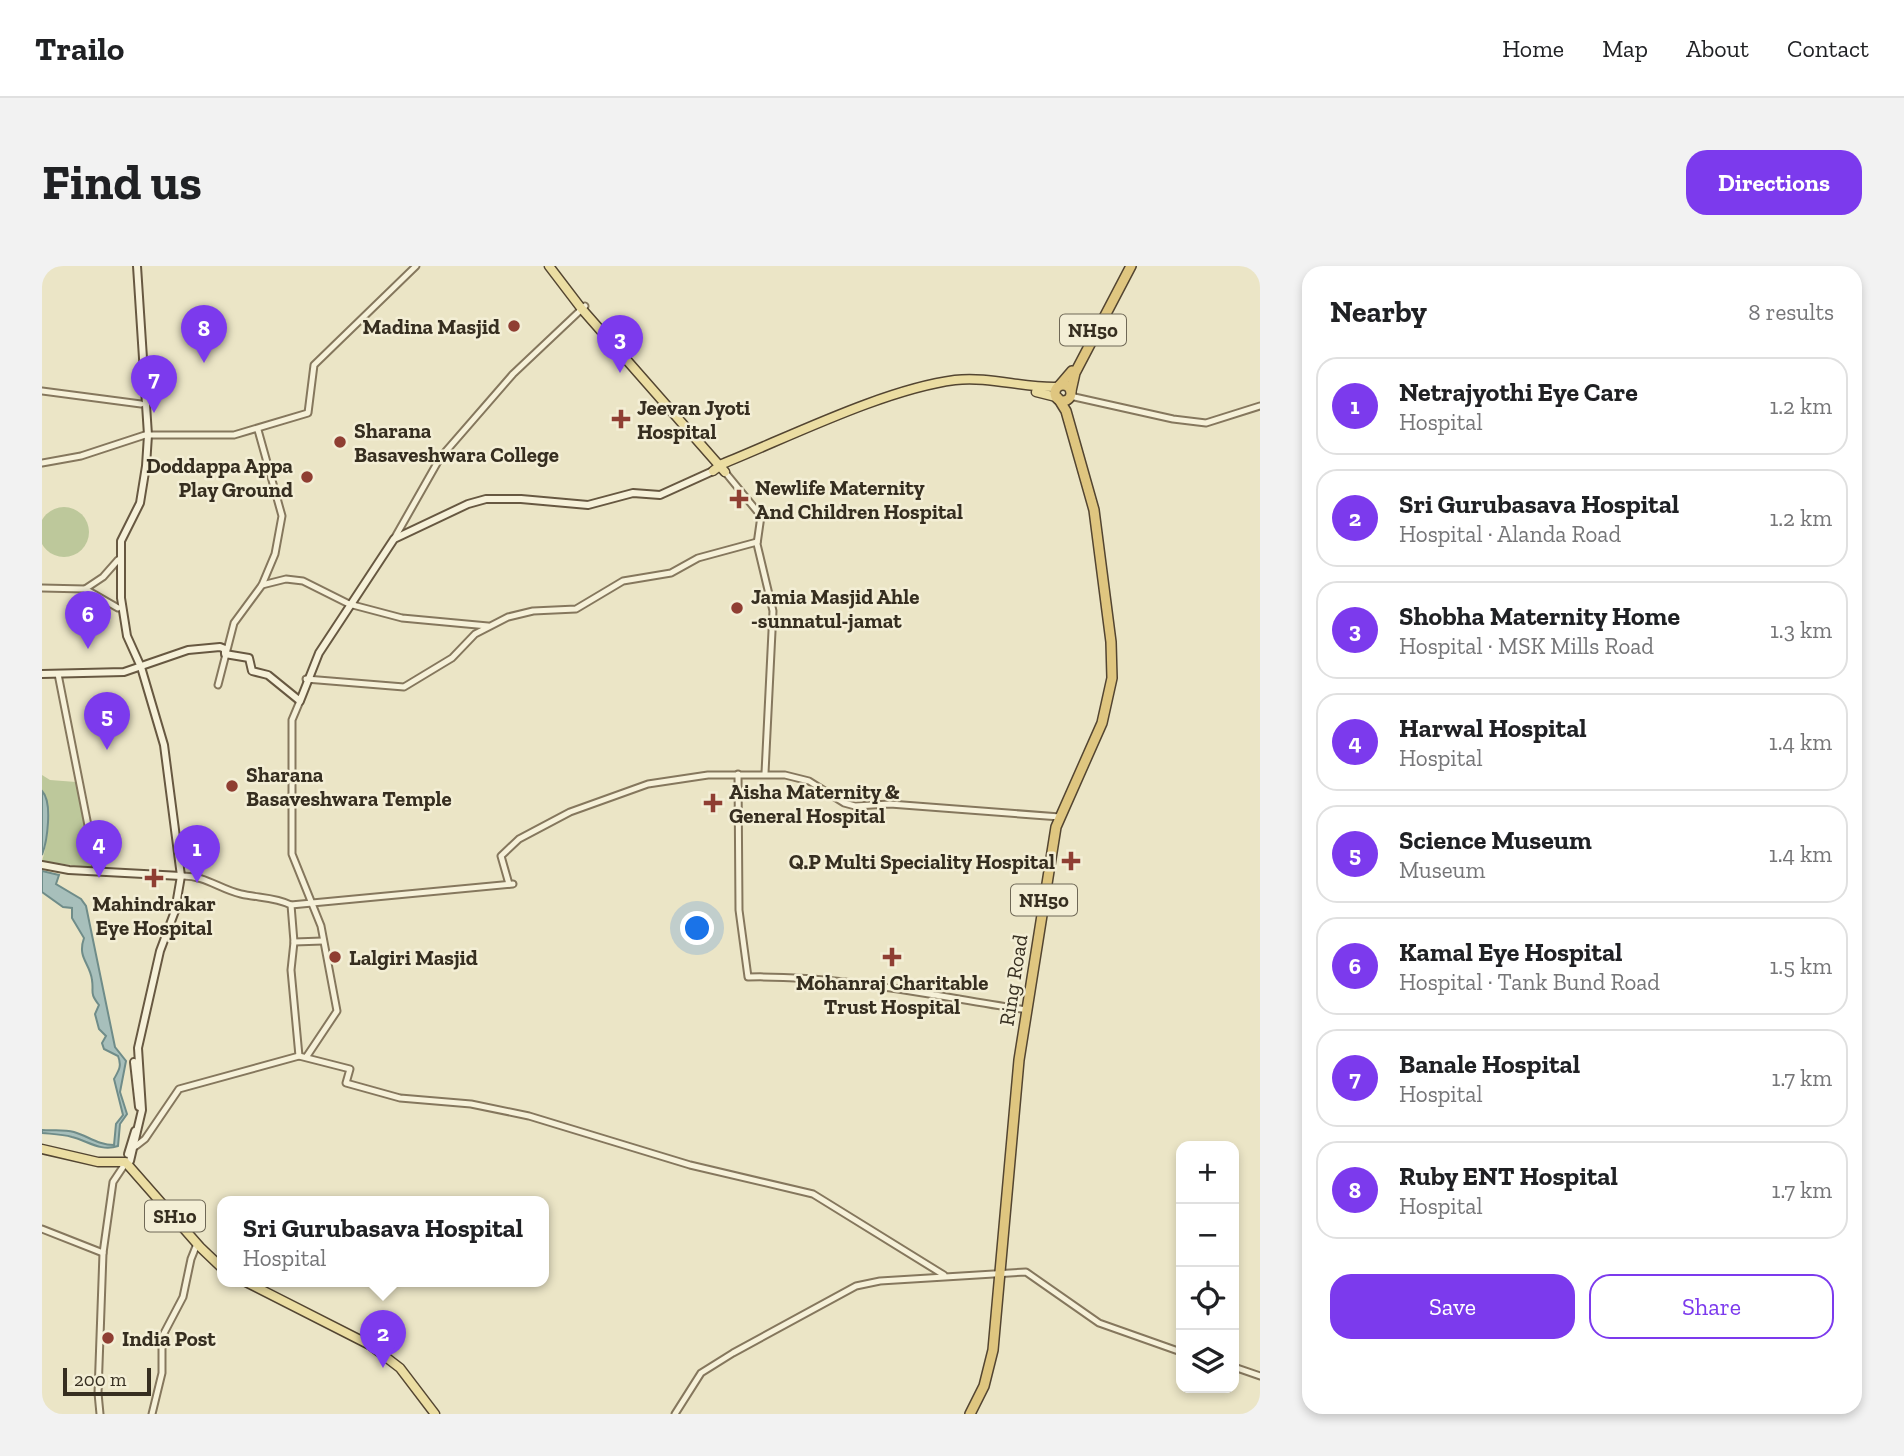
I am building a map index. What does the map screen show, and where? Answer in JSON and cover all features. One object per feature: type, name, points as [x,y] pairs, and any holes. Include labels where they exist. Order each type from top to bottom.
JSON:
[{"type":"highway","name":"NH50","points":[[1058,392],[1129,270]]},
{"type":"highway","name":"NH50","points":[[1070,395],[1075,373],[1129,270]]},
{"type":"highway","points":[[1058,392],[1066,385],[1070,395]]},
{"type":"highway","points":[[1058,392],[1070,395]]},
{"type":"highway","name":"Ring Road","points":[[973,1414],[994,1365],[1016,1082],[1060,817],[1102,723],[1112,666],[1094,510],[1066,411],[1058,392]]},
{"type":"highway","name":"Ring Road","points":[[1002,1272],[1025,1044],[1060,817],[1105,728],[1116,673],[1097,504],[1070,395]]},
{"type":"main road","points":[[136,266],[141,404],[146,435],[141,487],[120,537],[118,608],[125,638],[139,668]]},
{"type":"main road","points":[[549,266],[720,468]]},
{"type":"main road","points":[[555,266],[583,307]]},
{"type":"main road","points":[[128,1162],[136,1146],[143,1105],[138,1048],[160,951],[175,911],[179,876],[160,742],[123,615],[120,554],[123,536],[143,496],[146,435],[136,290]]},
{"type":"main road","points":[[42,674],[124,673],[188,650],[220,646],[225,649],[225,654],[249,658],[252,670],[268,675],[300,701],[306,679],[349,604],[394,539],[468,504],[486,499],[520,499],[588,505],[634,494],[660,495],[720,468],[881,405],[954,385],[1058,392]]},
{"type":"main road","points":[[42,865],[179,876]]},
{"type":"main road","points":[[128,1162],[139,1105],[134,1051],[158,948],[173,907],[179,876]]},
{"type":"main road","points":[[42,1149],[98,1162],[128,1162]]},
{"type":"main road","name":"SH10","points":[[128,1162],[200,1246],[217,1261]]},
{"type":"main road","points":[[256,1287],[370,1345],[400,1368],[437,1414]]},
{"type":"main road","points":[[263,1287],[386,1350],[400,1362],[437,1414]]},
{"type":"street","points":[[42,463],[81,456],[146,435],[234,435],[308,413],[314,365],[416,266]]},
{"type":"street","points":[[394,539],[440,458],[513,374],[583,307]]},
{"type":"street","points":[[42,391],[141,404]]},
{"type":"street","points":[[1070,395],[1077,393],[1093,401],[1206,424],[1260,406]]},
{"type":"street","points":[[218,685],[237,617],[262,585],[275,554],[282,516],[258,430]]},
{"type":"street","points":[[720,468],[761,516],[757,542],[772,611],[765,773]]},
{"type":"street","points":[[262,585],[286,579],[303,581],[349,604],[415,620],[488,626],[533,611],[576,609],[623,581],[671,573],[698,558],[757,542]]},
{"type":"street","points":[[85,589],[103,578],[118,560]]},
{"type":"street","points":[[42,588],[85,589],[118,608]]},
{"type":"street","points":[[306,679],[404,687],[452,658],[488,626]]},
{"type":"street","points":[[58,674],[97,871]]},
{"type":"street","points":[[300,701],[292,720],[292,854],[321,926],[337,1011],[307,1056]]},
{"type":"street","points":[[179,876],[203,878],[239,894],[268,897],[291,905],[511,884],[501,856],[519,839],[570,812],[648,785],[708,775],[765,773],[809,780],[844,803],[855,806],[890,804],[1060,817]]},
{"type":"street","points":[[738,774],[739,910],[748,977],[816,977],[1027,1010]]},
{"type":"street","points":[[291,905],[291,970],[299,1056]]},
{"type":"street","points":[[293,942],[323,941]]},
{"type":"street","points":[[136,1146],[145,1139],[179,1088],[307,1056],[350,1069],[346,1083],[400,1098],[471,1104],[529,1116],[690,1165],[813,1194],[944,1275]]},
{"type":"street","points":[[100,1414],[98,1386],[103,1253],[113,1182],[128,1162]]},
{"type":"street","points":[[42,1228],[103,1253]]},
{"type":"street","points":[[152,1414],[162,1373],[162,1337],[183,1297],[191,1259],[200,1246]]},
{"type":"street","points":[[676,1414],[701,1373],[856,1286],[944,1275],[1030,1273],[1094,1322],[1176,1351]]},
{"type":"street","points":[[1239,1371],[1260,1377]]},
{"type":"green space","points":[[64,507],[82,514],[89,532],[82,550],[64,557],[46,550],[39,532],[46,514]]},
{"type":"green space","points":[[42,775],[50,780],[76,782],[93,848],[94,868],[42,861],[48,814],[42,791]]},
{"type":"water","points":[[42,791],[48,813],[42,855]]},
{"type":"water","points":[[42,871],[59,875],[56,884],[81,899],[86,906],[115,1047],[126,1061],[120,1092],[127,1114],[120,1124],[118,1146],[112,1148],[100,1147],[68,1136],[42,1133],[42,1130],[70,1131],[103,1144],[114,1145],[116,1124],[123,1115],[114,1079],[119,1068],[119,1059],[104,1049],[102,1043],[106,1036],[99,1029],[95,1014],[99,1005],[93,995],[91,974],[83,956],[84,938],[72,918],[72,908],[63,907],[42,892]]},
{"type":"place","name":"Madina Masjid","points":[[514,326]]},
{"type":"place","name":"Ruby ENT Hospital","points":[[204,363]]},
{"type":"place","name":"Shobha Maternity Home","points":[[620,373]]},
{"type":"place","name":"Banale Hospital","points":[[154,413]]},
{"type":"place","name":"Jeevan Jyoti Hospital","points":[[621,419]]},
{"type":"place","name":"Sharana Basaveshwara College","points":[[340,442]]},
{"type":"place","name":"Doddappa Appa Play Ground","points":[[307,477]]},
{"type":"place","name":"Newlife Maternity And Children Hospital","points":[[739,499]]},
{"type":"place","name":"Jamia Masjid Ahle -sunnatul-jamat","points":[[737,608]]},
{"type":"place","name":"Kamal Eye Hospital","points":[[88,649]]},
{"type":"place","name":"Science Museum","points":[[107,750]]},
{"type":"place","name":"Sharana Basaveshwara Temple","points":[[232,786]]},
{"type":"place","name":"Aisha Maternity & General Hospital","points":[[713,803]]},
{"type":"place","name":"Q.P Multi Speciality Hospital","points":[[1071,861]]},
{"type":"place","name":"Harwal Hospital","points":[[99,878]]},
{"type":"place","name":"Mahindrakar Eye Hospital","points":[[154,878]]},
{"type":"place","name":"Netrajyothi Eye Care","points":[[197,883]]},
{"type":"place","name":"Lalgiri Masjid","points":[[335,957]]},
{"type":"place","name":"Mohanraj Charitable Trust Hospital","points":[[892,957]]},
{"type":"place","name":"India Post","points":[[108,1338]]},
{"type":"place","name":"Sri Gurubasava Hospital","points":[[383,1368]]}]
